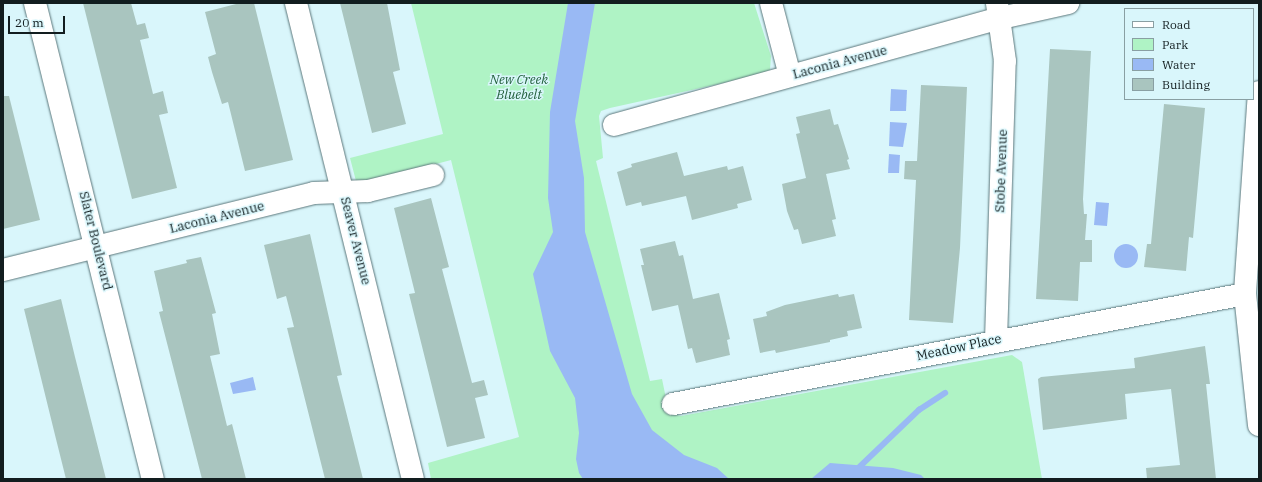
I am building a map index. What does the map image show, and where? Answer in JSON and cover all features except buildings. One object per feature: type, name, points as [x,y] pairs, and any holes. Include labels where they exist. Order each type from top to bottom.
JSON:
[{"type":"street","name":"Slater Boulevard","points":[[35,3],[153,479]]},
{"type":"street","name":"Seaver Avenue","points":[[296,3],[413,479]]},
{"type":"street","points":[[771,3],[790,76]]},
{"type":"street","name":"Laconia Avenue","points":[[614,125],[790,76],[999,11],[1068,3]]},
{"type":"street","name":"Stobe Avenue","points":[[996,340],[1005,60],[999,11]]},
{"type":"street","points":[[1259,92],[1245,294],[1255,349],[1259,425]]},
{"type":"street","name":"Laconia Avenue","points":[[3,270],[314,193],[368,191],[432,175]]},
{"type":"street","name":"Meadow Place","points":[[673,404],[996,340],[1245,294]]},
{"type":"green space","name":"New Creek Bluebelt","points":[[411,3],[754,3],[771,56],[770,70],[755,76],[610,108],[601,111],[599,116],[603,158],[596,161],[650,381],[662,379],[669,413],[681,416],[1012,355],[1022,362],[1042,479],[431,479],[428,463],[519,437],[451,160],[361,184],[356,181],[350,158],[443,134]]},
{"type":"water","points":[[568,3],[595,3],[575,121],[584,178],[585,232],[632,394],[652,430],[684,455],[717,468],[729,479],[583,479],[579,473],[576,459],[579,433],[575,398],[550,351],[533,274],[553,232],[548,198],[550,112]]},
{"type":"water","points":[[891,89],[907,90],[906,111],[890,111]]},
{"type":"water","points":[[890,122],[907,123],[903,147],[889,146]]},
{"type":"water","points":[[889,154],[900,155],[899,173],[888,173]]},
{"type":"water","points":[[1096,202],[1109,203],[1107,226],[1094,225]]},
{"type":"water","points":[[1126,244],[1135,247],[1138,256],[1135,265],[1126,268],[1117,265],[1114,256],[1117,247]]},
{"type":"water","points":[[253,377],[256,390],[233,394],[230,383]]},
{"type":"water","points":[[830,463],[893,468],[921,475],[925,479],[811,479]]},
{"type":"waterway","points":[[847,479],[919,410],[945,393]]}]
